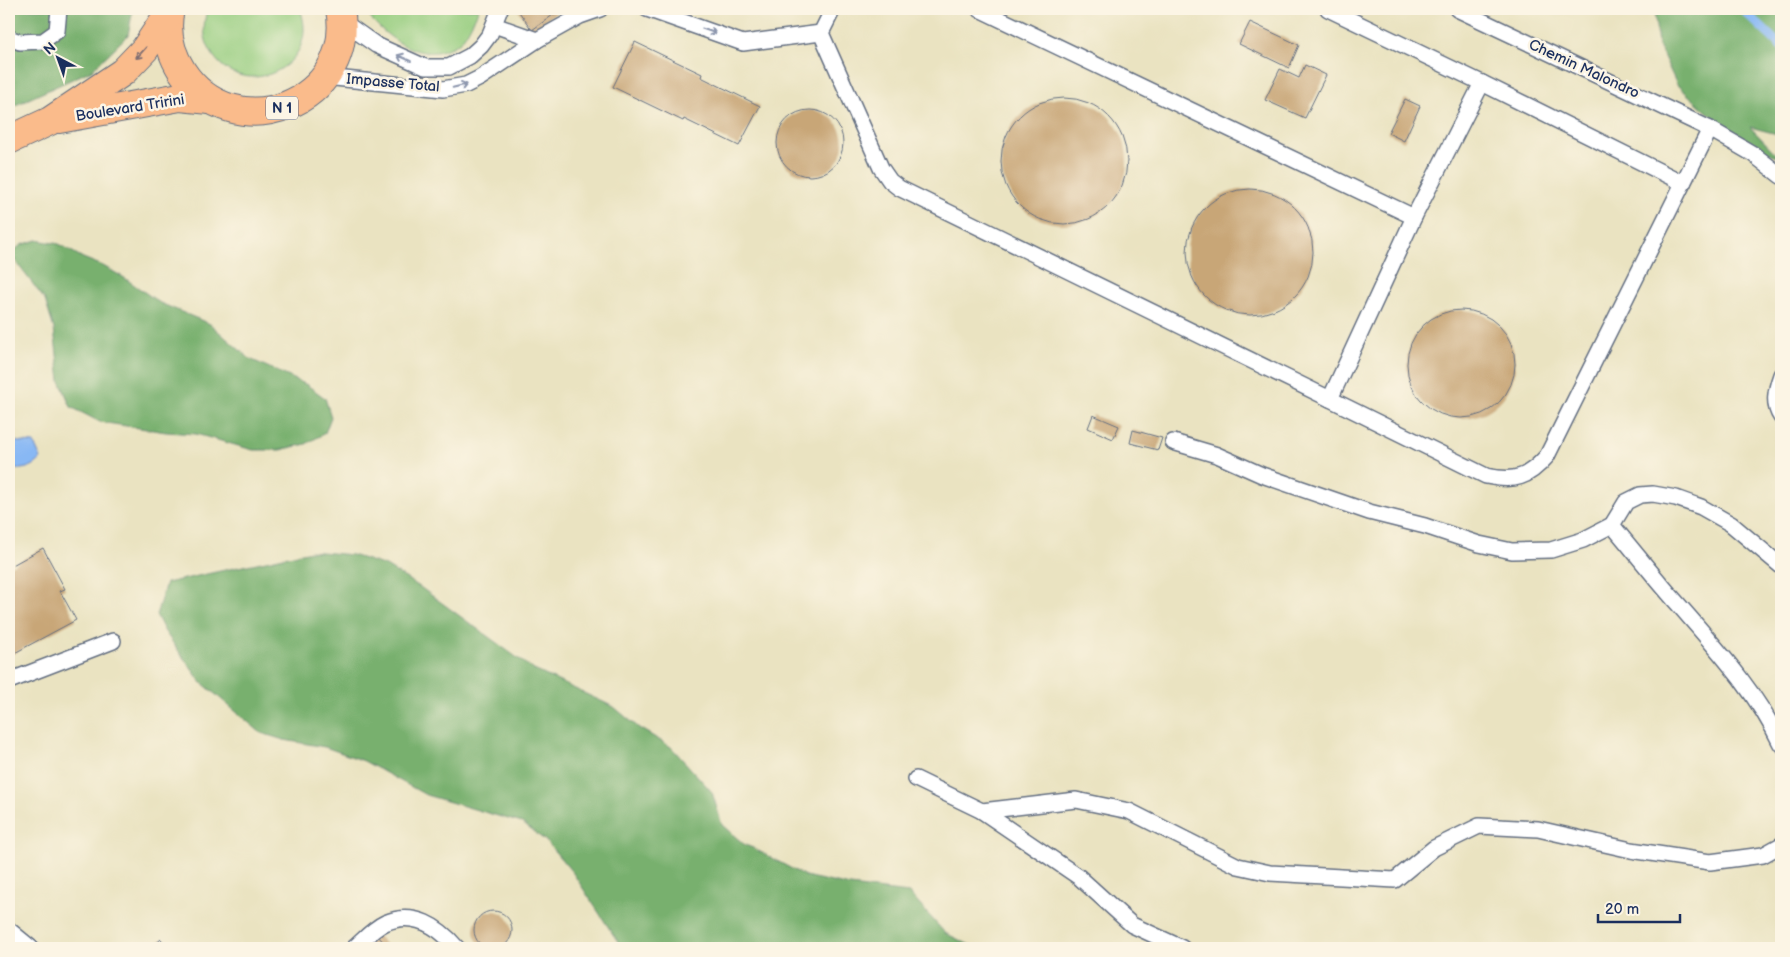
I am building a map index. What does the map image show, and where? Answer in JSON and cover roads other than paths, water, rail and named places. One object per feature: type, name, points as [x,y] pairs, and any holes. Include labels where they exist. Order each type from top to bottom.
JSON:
[{"type":"main road","name":"N 1","points":[[169,11],[167,35],[176,62],[190,83],[210,100],[227,108],[245,112],[263,112],[297,101],[325,77],[339,51],[341,15]]},
{"type":"main road","name":"Boulevard Tririni","points":[[9,140],[50,121],[123,72],[145,49],[169,11]]},
{"type":"main road","name":"Boulevard Tririni","points":[[50,121],[180,97],[210,100]]},
{"type":"lane","points":[[9,38],[20,42],[43,41],[57,31],[59,9]]},
{"type":"lane","name":"Impasse Total","points":[[341,15],[376,45],[424,67],[449,67],[470,56],[481,46],[492,29],[500,9]]},
{"type":"lane","name":"Impasse Total","points":[[325,77],[442,89],[466,85],[480,78],[537,40],[580,16],[600,9]]},
{"type":"lane","points":[[647,9],[743,43],[821,33]]},
{"type":"lane","points":[[821,33],[833,9]]},
{"type":"lane","points":[[979,9],[1414,217]]},
{"type":"lane","points":[[1328,9],[1683,183]]},
{"type":"lane","name":"Chemin Malondro","points":[[1457,9],[1710,129],[1753,154],[1781,176]]},
{"type":"lane","points":[[492,29],[537,40]]},
{"type":"lane","points":[[821,33],[881,168],[899,188],[1486,476],[1500,479],[1514,479],[1527,475],[1547,456],[1710,129]]},
{"type":"lane","points":[[1330,399],[1414,217],[1482,83]]},
{"type":"lane","points":[[1781,375],[1776,392],[1776,410],[1781,417]]},
{"type":"lane","points":[[1173,442],[1217,455],[1262,475],[1370,512],[1425,526],[1478,544],[1512,551],[1551,550],[1583,540],[1612,525],[1626,502],[1640,495],[1653,494],[1676,498],[1701,507],[1731,524],[1781,566]]},
{"type":"lane","points":[[1612,525],[1737,672],[1773,727],[1781,744]]},
{"type":"lane","points":[[9,681],[113,641]]},
{"type":"lane","points":[[916,779],[982,811],[1080,877],[1132,925],[1182,948]]},
{"type":"lane","points":[[982,811],[1076,800],[1129,811],[1238,866],[1270,873],[1395,880],[1434,848],[1479,826],[1538,829],[1631,850],[1710,862],[1763,855],[1781,845]]},
{"type":"lane","points":[[354,948],[383,924],[396,920],[412,919],[431,925],[445,934],[457,948]]},
{"type":"lane","points":[[9,930],[31,948]]},
{"type":"water","points":[[9,441],[34,443],[41,459],[34,465],[26,468],[9,469]]},
{"type":"waterway","points":[[1742,9],[1781,46]]}]
